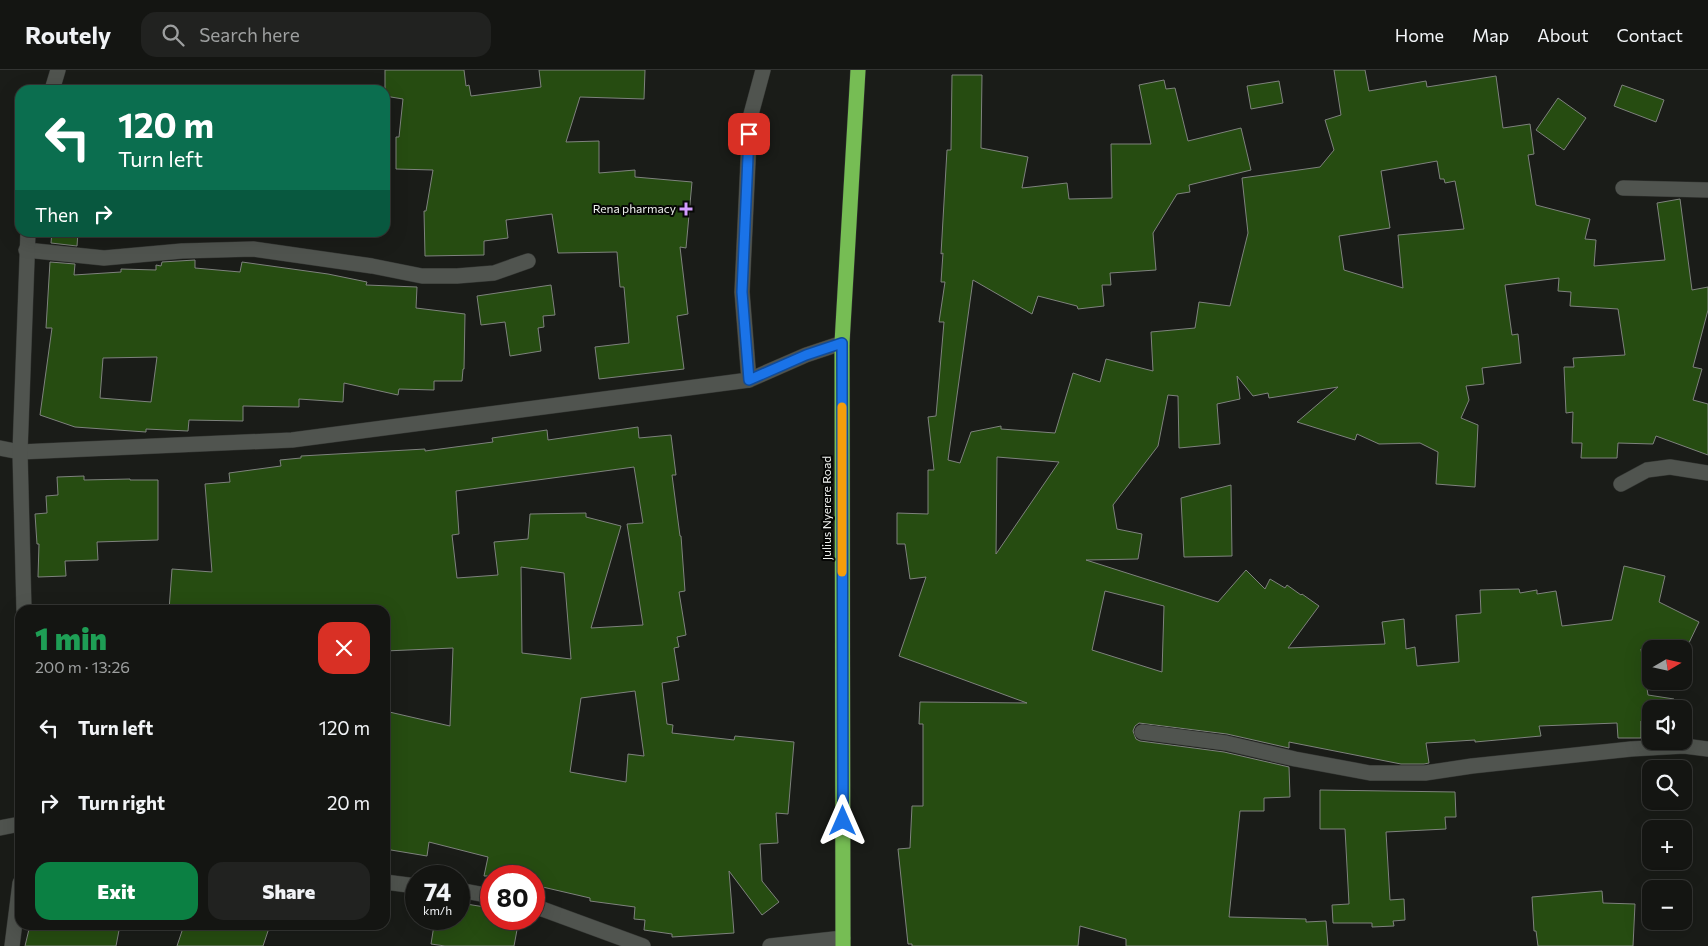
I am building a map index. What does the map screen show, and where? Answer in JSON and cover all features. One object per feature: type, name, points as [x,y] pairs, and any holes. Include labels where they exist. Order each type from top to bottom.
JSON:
[{"type":"highway","name":"Julius Nyerere Road","points":[[843,942],[842,343],[858,70]]},
{"type":"street","points":[[54,85],[58,70]]},
{"type":"street","points":[[749,380],[742,292],[750,118],[763,70]]},
{"type":"street","points":[[1623,188],[1708,190]]},
{"type":"street","points":[[24,605],[20,452],[27,237]]},
{"type":"street","points":[[26,250],[104,258],[182,251],[253,249],[372,266],[422,276],[494,273],[528,261]]},
{"type":"street","points":[[0,448],[20,452],[292,440],[749,380],[806,355],[842,343]]},
{"type":"street","points":[[1621,484],[1647,470],[1670,467],[1708,473]]},
{"type":"street","points":[[1142,732],[1226,743],[1295,759],[1370,773],[1425,773],[1472,766],[1631,749],[1684,746],[1708,749]]},
{"type":"street","points":[[0,828],[15,825]]},
{"type":"street","points":[[390,883],[405,885]]},
{"type":"street","points":[[545,910],[643,946]]},
{"type":"street","points":[[12,946],[15,922]]},
{"type":"street","points":[[770,946],[843,942]]},
{"type":"building","points":[[385,70],[464,70],[466,86],[469,85],[471,96],[541,87],[539,70],[645,70],[644,99],[580,97],[566,142],[599,141],[599,173],[635,170],[635,177],[692,182],[686,248],[680,247],[688,314],[677,316],[684,369],[599,379],[595,347],[629,343],[624,287],[620,287],[617,252],[558,253],[552,214],[506,220],[508,238],[484,241],[484,255],[425,256],[424,211],[426,211],[433,170],[396,169],[396,137],[399,137],[403,99],[390,97],[390,85],[385,85]]},
{"type":"building","points":[[1334,70],[1365,70],[1369,91],[1426,81],[1427,87],[1496,76],[1503,128],[1530,124],[1534,154],[1528,155],[1536,205],[1590,219],[1585,239],[1596,240],[1594,266],[1665,260],[1657,203],[1680,199],[1692,290],[1708,287],[1708,310],[1693,367],[1702,369],[1693,400],[1708,404],[1708,455],[1656,436],[1653,444],[1618,443],[1617,458],[1581,458],[1582,443],[1572,443],[1573,412],[1566,413],[1564,367],[1574,367],[1573,358],[1625,355],[1618,309],[1570,306],[1571,292],[1558,291],[1559,278],[1505,285],[1512,335],[1518,334],[1521,363],[1482,368],[1484,384],[1466,386],[1469,400],[1461,418],[1478,425],[1475,487],[1436,484],[1438,452],[1420,443],[1379,444],[1357,434],[1355,440],[1297,422],[1338,387],[1269,398],[1268,393],[1253,396],[1237,376],[1240,399],[1217,404],[1220,444],[1179,448],[1178,396],[1168,395],[1158,446],[1113,505],[1117,529],[1142,534],[1138,559],[1086,560],[1218,602],[1246,570],[1265,589],[1270,579],[1285,588],[1287,585],[1319,606],[1288,648],[1385,644],[1382,622],[1404,619],[1406,649],[1415,647],[1417,666],[1459,662],[1456,615],[1481,613],[1480,590],[1519,589],[1520,593],[1537,590],[1537,594],[1556,591],[1562,626],[1612,620],[1624,566],[1665,576],[1659,602],[1699,622],[1690,640],[1642,640],[1642,690],[1647,690],[1648,695],[1674,700],[1642,700],[1641,738],[1618,738],[1617,723],[1539,726],[1541,736],[1475,742],[1475,740],[1426,743],[1429,763],[1424,764],[1401,764],[1289,742],[1289,748],[1227,734],[1139,723],[1133,731],[1136,739],[1140,741],[1224,752],[1289,767],[1290,797],[1264,798],[1264,811],[1240,811],[1229,917],[1306,919],[1306,922],[1326,921],[1328,946],[1126,946],[1126,939],[1080,926],[1078,946],[912,946],[912,944],[908,944],[898,849],[910,848],[912,806],[923,806],[923,724],[919,724],[920,702],[1027,703],[899,656],[926,577],[910,579],[905,544],[897,544],[897,513],[928,514],[928,470],[934,470],[928,417],[936,416],[944,322],[939,322],[945,282],[941,282],[943,253],[941,254],[947,150],[951,150],[952,75],[982,75],[981,148],[1028,157],[1022,188],[1067,183],[1069,199],[1112,198],[1111,144],[1151,144],[1139,85],[1164,80],[1166,89],[1175,88],[1188,141],[1241,128],[1251,170],[1189,185],[1190,192],[1177,194],[1153,233],[1156,270],[1110,273],[1111,285],[1102,285],[1104,306],[1078,309],[1077,306],[1038,296],[1032,314],[973,280],[948,460],[960,463],[971,432],[1001,426],[1001,429],[1055,433],[1073,373],[1100,382],[1106,359],[1153,371],[1151,332],[1195,328],[1199,302],[1230,306],[1248,233],[1242,178],[1320,167],[1334,150],[1325,120],[1341,115]],"holes":[[[1437,161],[1440,179],[1444,179],[1445,183],[1455,181],[1464,229],[1398,235],[1403,288],[1344,270],[1339,236],[1390,228],[1381,171]],[[997,457],[1059,462],[996,554]],[[1105,591],[1164,606],[1162,672],[1092,650]]]},
{"type":"building","points":[[1279,81],[1283,103],[1251,109],[1247,86]]},
{"type":"building","points":[[1622,85],[1664,100],[1656,122],[1614,106]]},
{"type":"building","points":[[1558,98],[1586,118],[1564,150],[1536,130]]},
{"type":"building","points":[[52,237],[78,237],[77,246],[51,243]]},
{"type":"building","points":[[195,260],[195,268],[240,272],[242,262],[328,274],[367,282],[366,285],[417,287],[416,308],[465,314],[462,381],[434,381],[434,390],[399,389],[398,395],[344,383],[343,402],[299,399],[299,407],[243,406],[243,421],[189,420],[188,431],[146,429],[146,432],[75,427],[40,415],[52,328],[46,328],[50,262],[75,264],[74,275],[121,272],[121,269],[156,270],[156,265],[161,266],[162,262]],"holes":[[[157,357],[151,402],[100,398],[103,358]]]},
{"type":"building","points":[[551,285],[555,315],[543,316],[544,327],[538,328],[541,351],[510,356],[505,322],[481,325],[477,296]]},
{"type":"building","points":[[638,427],[639,438],[671,435],[676,475],[672,475],[681,536],[685,591],[679,592],[686,635],[677,637],[679,647],[674,648],[679,680],[662,683],[667,724],[673,725],[672,733],[734,740],[735,736],[794,742],[788,814],[776,813],[778,843],[760,844],[762,881],[779,902],[762,915],[729,871],[734,933],[672,937],[672,934],[644,930],[645,920],[634,919],[635,907],[590,901],[590,898],[545,888],[545,865],[486,865],[488,857],[429,842],[427,856],[390,850],[390,712],[450,726],[453,648],[390,651],[390,605],[169,605],[172,569],[212,572],[205,484],[230,482],[229,473],[281,466],[280,460],[301,458],[301,456],[425,449],[425,451],[493,442],[492,438],[547,430],[548,440]],"holes":[[[634,467],[643,523],[627,524],[643,625],[591,628],[621,526],[586,517],[586,513],[530,514],[528,539],[494,542],[498,575],[457,578],[452,535],[459,534],[456,491]],[[521,567],[564,573],[571,659],[522,653]],[[635,691],[644,756],[628,754],[626,782],[570,772],[581,698]]]},
{"type":"building","points":[[84,476],[84,480],[158,480],[158,540],[97,542],[98,560],[65,561],[66,576],[38,577],[39,544],[37,544],[35,514],[47,513],[46,496],[58,495],[57,477]]},
{"type":"building","points":[[1231,485],[1232,556],[1184,557],[1181,498]]},
{"type":"building","points":[[1320,790],[1455,792],[1456,817],[1445,817],[1446,829],[1386,832],[1390,900],[1404,899],[1405,920],[1393,921],[1394,926],[1372,927],[1372,923],[1333,923],[1332,905],[1349,904],[1345,829],[1320,829]]},
{"type":"building","points":[[1602,891],[1603,903],[1635,904],[1633,946],[1538,946],[1536,931],[1534,931],[1532,897]]},
{"type":"building","points":[[470,905],[480,906],[480,930],[517,930],[514,946],[445,946],[431,944],[433,930],[470,930]]},
{"type":"building","points":[[29,930],[119,930],[116,946],[25,946]]},
{"type":"building","points":[[182,930],[268,930],[263,946],[177,946]]},
{"type":"slow traffic","points":[[842,407],[842,572]]},
{"type":"place","name":"Rena pharmacy","points":[[686,209]]},
{"type":"route","points":[[749,134],[742,292],[749,380],[806,355],[842,343],[843,821]]}]
